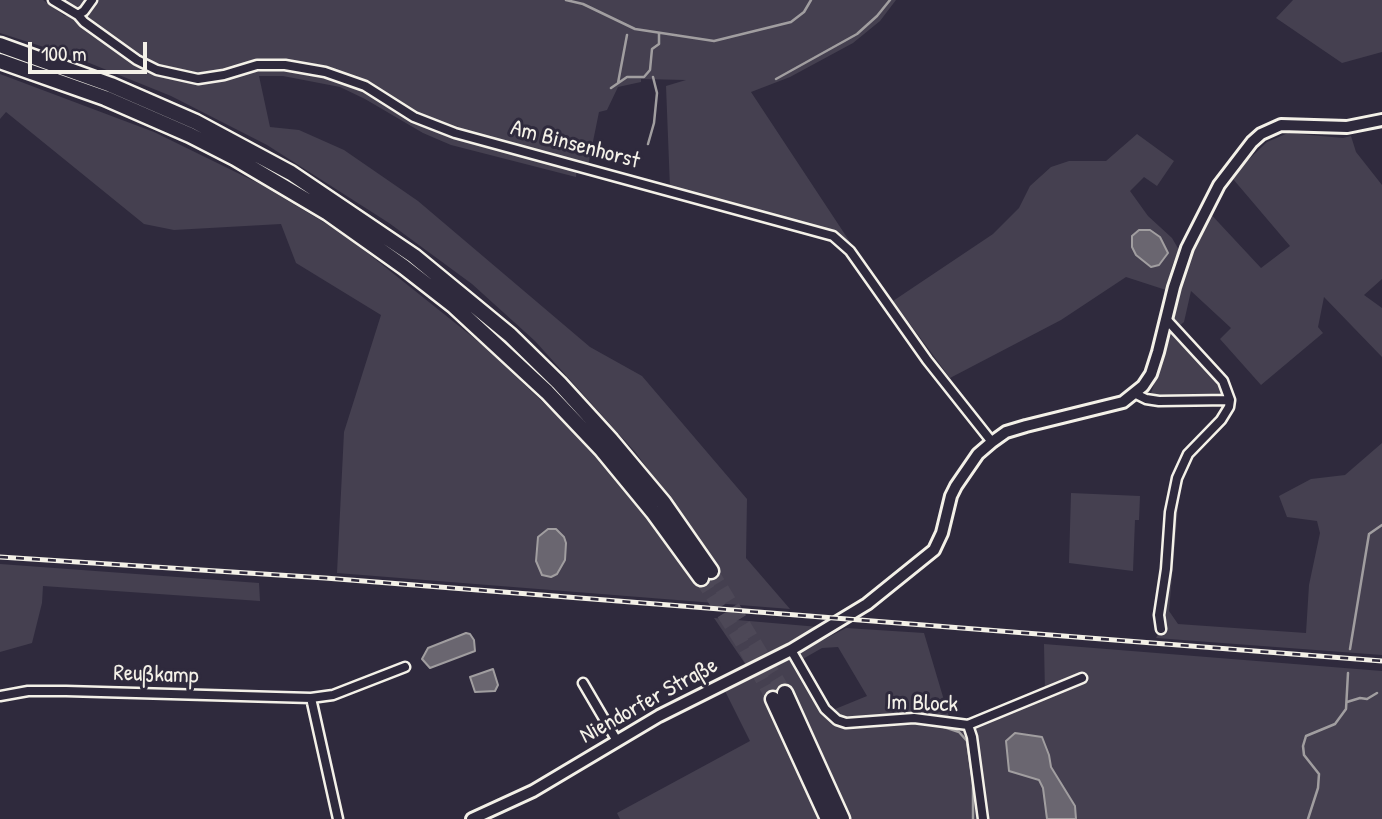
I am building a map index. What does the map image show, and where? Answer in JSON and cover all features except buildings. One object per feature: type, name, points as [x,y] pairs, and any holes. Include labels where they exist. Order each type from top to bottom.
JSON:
[{"type":"highway","points":[[0,45],[111,85],[196,122],[292,173],[414,256],[510,335],[559,383],[663,502],[706,574],[610,460],[547,392],[490,337],[404,267],[284,186],[213,147],[105,98],[0,61]]},
{"type":"highway","points":[[828,819],[779,696],[842,819]]},
{"type":"main road","points":[[992,442],[1006,432],[1110,406],[1136,394],[1151,374],[1188,244],[1225,176],[1261,134],[1281,125],[1348,127],[1382,120]]},
{"type":"main road","name":"Niendorfer Straße","points":[[472,819],[533,792],[659,716],[791,650],[867,604],[934,550],[956,486],[978,454],[992,442]]},
{"type":"street","name":"Am Binsenhorst","points":[[54,0],[137,60],[157,70],[198,79],[212,78],[257,65],[285,65],[325,72],[365,86],[414,117],[454,133],[833,236],[850,251],[927,359],[992,442]]},
{"type":"street","points":[[78,15],[92,0]]},
{"type":"street","points":[[1161,629],[1159,615],[1170,512],[1177,478],[1188,454],[1221,420],[1230,400],[1223,381],[1166,319]]},
{"type":"street","points":[[1136,394],[1158,401],[1230,400]]},
{"type":"street","name":"Im Block","points":[[791,650],[825,709],[836,720],[855,723],[914,718],[968,725],[1082,678]]},
{"type":"street","name":"Reußkamp","points":[[0,696],[28,691],[66,691],[312,698],[332,695],[405,667]]},
{"type":"street","points":[[583,682],[617,741]]},
{"type":"street","points":[[312,698],[338,819]]},
{"type":"street","points":[[968,725],[983,819]]},
{"type":"shaded area","points":[[0,0],[43,0],[65,16],[75,7],[61,0],[896,0],[880,21],[853,43],[790,77],[751,92],[850,242],[826,231],[670,188],[666,86],[686,80],[641,79],[641,82],[618,87],[607,110],[599,112],[588,166],[577,164],[576,177],[451,145],[423,133],[340,87],[283,76],[259,76],[270,127],[299,130],[344,150],[418,201],[590,347],[642,376],[747,499],[746,558],[790,609],[337,573],[344,432],[381,315],[296,263],[281,224],[174,230],[144,224],[6,112],[0,119],[0,74],[154,132],[260,184],[345,235],[484,346],[596,453],[648,516],[694,583],[719,566],[636,453],[535,341],[472,284],[389,223],[267,145],[171,96],[72,56],[0,33]]},
{"type":"shaded area","points":[[1293,0],[1382,0],[1382,52],[1342,63],[1276,18]]},
{"type":"shaded area","points":[[1288,133],[1343,138],[1351,136],[1356,152],[1382,185],[1382,279],[1364,295],[1382,308],[1382,357],[1324,297],[1318,327],[1323,333],[1261,385],[1220,339],[1231,328],[1191,291],[1184,322],[1172,332],[1169,316],[1206,209],[1261,268],[1290,246],[1233,179],[1246,162],[1267,142]]},
{"type":"shaded area","points":[[1137,134],[1174,161],[1157,186],[1144,177],[1130,191],[1148,216],[1172,238],[1179,250],[1166,290],[1126,277],[1061,320],[950,378],[893,301],[993,234],[1019,208],[1030,186],[1051,167],[1069,161],[1106,161]]},
{"type":"shaded area","points":[[1139,230],[1150,230],[1160,237],[1168,253],[1159,265],[1151,267],[1136,255],[1132,247],[1132,236]]},
{"type":"shaded area","points":[[1172,332],[1221,386],[1222,393],[1217,398],[1150,396]]},
{"type":"shaded area","points":[[1382,443],[1382,655],[1156,638],[1161,629],[1172,512],[1181,474],[1169,611],[1178,624],[1306,633],[1309,585],[1320,533],[1317,521],[1287,517],[1279,496],[1311,479],[1345,475]]},
{"type":"shaded area","points":[[1071,493],[1140,496],[1139,520],[1135,520],[1133,571],[1069,563]]},
{"type":"shaded area","points":[[548,529],[556,529],[566,543],[565,560],[557,574],[551,577],[542,575],[536,561],[538,537]]},
{"type":"shaded area","points":[[0,564],[259,583],[260,601],[43,586],[42,603],[32,643],[0,652]]},
{"type":"shaded area","points":[[714,618],[819,627],[746,665]]},
{"type":"shaded area","points":[[846,628],[924,633],[949,717],[960,722],[981,724],[1045,694],[1044,644],[1382,671],[1382,819],[851,819],[791,688],[765,701],[822,819],[620,819],[617,813],[750,741],[725,691]],"holes":[[[838,647],[867,696],[823,714],[794,664],[822,648]]]},
{"type":"shaded area","points":[[466,633],[474,640],[475,651],[430,668],[422,659],[428,648]]},
{"type":"shaded area","points":[[493,669],[498,685],[495,691],[475,692],[470,677]]},
{"type":"shaded area","points":[[1015,733],[1042,737],[1051,767],[1075,806],[1076,819],[1047,819],[1043,788],[1039,780],[1009,771],[1006,741]]},
{"type":"waterway","points":[[566,0],[583,4],[635,29],[714,41],[791,22],[804,12],[811,0]]},
{"type":"waterway","points":[[776,79],[857,34],[890,0]]},
{"type":"waterway","points":[[611,88],[627,77],[644,77],[650,70],[652,49],[659,44],[659,33]]},
{"type":"waterway","points":[[618,83],[627,35]]},
{"type":"waterway","points":[[648,144],[654,123],[657,93],[653,77]]},
{"type":"waterway","points":[[1350,649],[1369,534],[1382,525]]},
{"type":"waterway","points":[[1308,819],[1318,788],[1319,774],[1304,755],[1303,746],[1306,736],[1335,724],[1346,709],[1348,673]]},
{"type":"waterway","points":[[1347,702],[1367,699],[1377,693]]},
{"type":"waterway","points":[[935,724],[959,732],[967,741],[973,781],[973,819]]},
{"type":"tunnel","points":[[711,571],[785,693]]},
{"type":"tunnel","points":[[701,578],[741,641],[773,699]]},
{"type":"railway","points":[[0,557],[325,578],[1382,661]]}]
